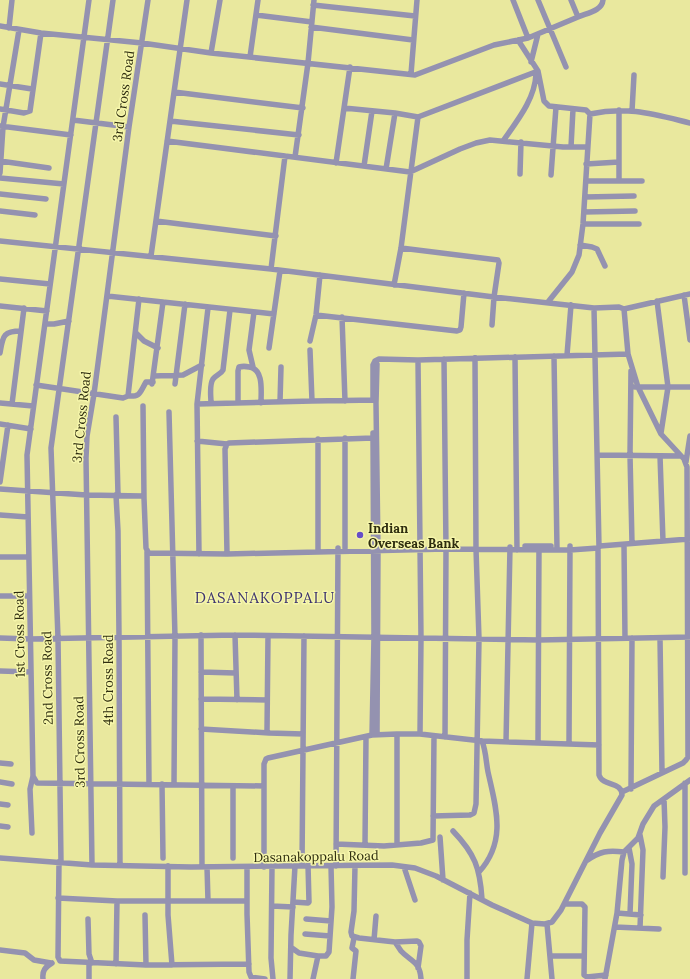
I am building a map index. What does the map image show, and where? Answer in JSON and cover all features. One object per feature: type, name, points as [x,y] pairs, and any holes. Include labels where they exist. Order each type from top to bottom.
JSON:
[{"type":"street","points":[[9,28],[12,0]]},
{"type":"street","name":"1st Cross Road","points":[[32,834],[30,789],[33,776],[27,455],[89,0]]},
{"type":"street","name":"2nd Cross Road","points":[[59,960],[58,898],[60,862],[60,784],[58,638],[51,448],[114,0]]},
{"type":"street","name":"3rd Cross Road","points":[[92,864],[86,495],[87,436],[94,394],[129,127],[148,0]]},
{"type":"street","points":[[151,256],[187,0]]},
{"type":"street","points":[[211,53],[220,0]]},
{"type":"street","points":[[250,57],[258,0]]},
{"type":"street","points":[[411,74],[417,0]]},
{"type":"street","points":[[512,0],[528,38]]},
{"type":"street","points":[[538,0],[566,67]]},
{"type":"street","points":[[571,0],[578,17]]},
{"type":"street","points":[[0,26],[41,33],[142,43],[211,53],[420,74],[494,45],[528,38],[538,34],[599,9],[603,0]]},
{"type":"street","points":[[295,157],[308,63],[314,2],[415,16]]},
{"type":"street","points":[[256,15],[311,25],[413,40]]},
{"type":"street","points":[[0,173],[1,126],[3,109],[10,86],[19,30]]},
{"type":"street","points":[[3,109],[24,113],[29,112],[31,108],[32,90],[41,33]]},
{"type":"street","points":[[531,62],[538,34]]},
{"type":"street","points":[[518,40],[537,71],[544,101],[547,105],[586,110],[590,114]]},
{"type":"street","points":[[336,163],[350,67]]},
{"type":"street","points":[[344,108],[418,117],[537,71]]},
{"type":"street","points":[[503,141],[516,123],[533,92],[537,71]]},
{"type":"street","points":[[632,111],[634,76]]},
{"type":"street","points":[[0,84],[32,90]]},
{"type":"street","points":[[174,92],[302,108]]},
{"type":"street","points":[[551,175],[552,145],[556,107]]},
{"type":"street","points":[[570,147],[573,109]]},
{"type":"street","points":[[619,110],[619,181]]},
{"type":"street","points":[[590,114],[619,110],[632,111],[690,123]]},
{"type":"street","points":[[364,166],[372,111]]},
{"type":"street","points":[[386,169],[395,113]]},
{"type":"street","points":[[548,302],[572,272],[578,259],[584,224],[586,164],[590,114]]},
{"type":"street","points":[[394,285],[401,248],[418,117]]},
{"type":"street","points":[[73,120],[129,127]]},
{"type":"street","points":[[170,121],[299,135]]},
{"type":"street","points":[[1,126],[71,135]]},
{"type":"street","points":[[167,141],[410,172],[476,143],[490,140],[570,147],[587,147]]},
{"type":"street","points":[[520,174],[521,142]]},
{"type":"street","points":[[271,269],[285,156]]},
{"type":"street","points":[[0,161],[49,168]]},
{"type":"street","points":[[586,164],[619,162]]},
{"type":"street","points":[[0,178],[64,184]]},
{"type":"street","points":[[586,181],[642,181]]},
{"type":"street","points":[[0,194],[46,200]]},
{"type":"street","points":[[585,197],[634,196]]},
{"type":"street","points":[[0,211],[35,215]]},
{"type":"street","points":[[584,212],[635,211]]},
{"type":"street","points":[[156,222],[276,236]]},
{"type":"street","points":[[584,224],[639,224]]},
{"type":"street","points":[[0,240],[280,270],[594,308],[619,307],[624,309],[687,294],[690,340]]},
{"type":"street","points":[[580,246],[597,249],[605,266]]},
{"type":"street","points":[[401,248],[498,260],[499,263],[492,325]]},
{"type":"street","points":[[269,348],[280,270]]},
{"type":"street","points":[[310,341],[316,315],[320,275]]},
{"type":"street","points":[[0,280],[50,284]]},
{"type":"street","points":[[316,315],[457,331],[460,330],[461,327],[464,293]]},
{"type":"street","points":[[107,296],[274,314]]},
{"type":"street","points":[[128,396],[139,299]]},
{"type":"street","points":[[657,301],[668,387],[661,434]]},
{"type":"street","points":[[36,385],[123,398],[140,394],[146,382],[152,383],[154,376],[163,302]]},
{"type":"street","points":[[174,384],[185,304]]},
{"type":"street","points":[[567,355],[571,305]]},
{"type":"street","points":[[0,306],[47,311]]},
{"type":"street","points":[[12,404],[24,308]]},
{"type":"street","points":[[199,552],[197,404],[208,308]]},
{"type":"street","points":[[552,979],[547,924],[552,922],[565,904],[584,862],[621,798],[622,792],[620,787],[602,780],[600,778],[599,771],[597,547],[598,455],[594,308]]},
{"type":"street","points":[[624,309],[628,354],[638,387],[661,434],[686,462]]},
{"type":"street","points":[[211,403],[212,383],[215,377],[223,370],[230,310]]},
{"type":"street","points":[[254,312],[249,350],[253,367],[258,372],[260,377],[261,403]]},
{"type":"street","points":[[342,317],[345,400]]},
{"type":"street","points":[[45,324],[54,324],[69,320]]},
{"type":"street","points":[[0,354],[6,334],[12,331],[21,331]]},
{"type":"street","points":[[136,333],[144,341],[158,348]]},
{"type":"street","points":[[310,350],[312,401]]},
{"type":"street","points":[[376,549],[373,438],[377,364],[375,361],[379,359],[418,360],[628,354]]},
{"type":"street","points":[[554,356],[557,548]]},
{"type":"street","points":[[515,357],[517,548]]},
{"type":"street","points":[[433,816],[470,815],[474,813],[476,804],[479,741],[479,639],[476,547],[475,358]]},
{"type":"street","points":[[444,359],[446,548],[445,737]]},
{"type":"street","points":[[418,360],[421,638],[420,734]]},
{"type":"street","points":[[154,376],[183,374],[202,365]]},
{"type":"street","points":[[632,365],[630,455],[632,543]]},
{"type":"street","points":[[238,403],[238,369],[241,366],[253,367]]},
{"type":"street","points":[[280,402],[281,367]]},
{"type":"street","points":[[631,388],[690,387]]},
{"type":"street","points":[[197,404],[374,400]]},
{"type":"street","points":[[374,400],[376,549],[374,735]]},
{"type":"street","points":[[0,403],[34,406]]},
{"type":"street","points":[[143,406],[144,498],[147,552],[149,784]]},
{"type":"street","points":[[169,412],[175,637],[174,785]]},
{"type":"street","name":"4th Cross Road","points":[[116,417],[120,865]]},
{"type":"street","points":[[0,424],[31,429]]},
{"type":"street","points":[[0,482],[8,425]]},
{"type":"street","points":[[622,792],[683,763],[687,759],[689,637],[686,462],[689,456],[690,436]]},
{"type":"street","points":[[345,438],[345,548]]},
{"type":"street","points":[[197,441],[227,444],[318,439],[373,438]]},
{"type":"street","points":[[318,439],[318,550]]},
{"type":"street","points":[[227,444],[225,449],[227,552]]},
{"type":"street","points":[[598,455],[681,456]]},
{"type":"street","points":[[660,456],[663,541]]},
{"type":"street","points":[[0,489],[86,495],[142,496],[144,498]]},
{"type":"street","points":[[0,515],[28,517]]},
{"type":"street","points":[[147,552],[227,552],[476,547],[570,548],[688,540]]},
{"type":"street","points":[[624,545],[625,638]]},
{"type":"street","points":[[338,550],[345,548],[376,549]]},
{"type":"street","points":[[506,742],[510,548]]},
{"type":"street","points":[[538,743],[539,548]]},
{"type":"street","points":[[569,744],[570,548]]},
{"type":"street","points":[[292,948],[299,953],[318,956],[326,956],[328,954],[336,844],[338,550]]},
{"type":"street","points":[[0,557],[28,557]]},
{"type":"street","points":[[0,596],[29,596]]},
{"type":"street","points":[[0,638],[30,639],[235,635],[539,640],[689,637]]},
{"type":"street","points":[[235,635],[237,700]]},
{"type":"street","points":[[201,636],[201,786],[208,901]]},
{"type":"street","points":[[268,636],[267,728],[269,732]]},
{"type":"street","points":[[272,906],[293,905],[309,902],[305,866],[303,734],[304,636]]},
{"type":"street","points":[[631,789],[632,638]]},
{"type":"street","points":[[660,638],[662,772]]},
{"type":"street","points":[[0,671],[31,672]]},
{"type":"street","points":[[201,672],[235,673]]},
{"type":"street","points":[[201,699],[267,700]]},
{"type":"street","points":[[201,729],[303,734]]},
{"type":"street","points":[[264,867],[264,764],[266,759],[374,735],[397,734],[420,734],[479,741],[599,745]]},
{"type":"street","points":[[397,734],[397,845]]},
{"type":"street","points":[[336,844],[397,845],[422,843],[433,840],[434,736]]},
{"type":"street","points":[[366,737],[366,845]]},
{"type":"street","points":[[479,741],[485,747],[498,828],[492,853],[487,863],[479,872]]},
{"type":"street","points":[[0,763],[11,764]]},
{"type":"street","points":[[33,776],[37,783],[60,784],[264,786]]},
{"type":"street","points":[[0,782],[12,784]]},
{"type":"street","points":[[565,904],[582,904],[585,907],[583,973],[585,976],[605,977],[615,927],[622,860],[627,850],[640,835],[643,824],[654,806],[688,782]]},
{"type":"street","points":[[685,873],[688,782]]},
{"type":"street","points":[[162,784],[163,858]]},
{"type":"street","points":[[233,786],[233,858]]},
{"type":"street","points":[[663,877],[665,827],[664,799]]},
{"type":"street","points":[[0,804],[8,805]]},
{"type":"street","points":[[0,826],[8,827]]},
{"type":"street","points":[[453,831],[462,840],[476,862],[479,872],[482,899]]},
{"type":"street","points":[[640,835],[643,850],[640,928]]},
{"type":"street","points":[[440,837],[443,880]]},
{"type":"street","points":[[584,862],[596,854],[627,850]]},
{"type":"street","points":[[627,850],[632,864],[630,914]]},
{"type":"street","name":"Dasanakoppalu Road","points":[[0,858],[92,864],[205,867],[392,865],[415,868],[532,923],[547,924]]},
{"type":"street","points":[[168,866],[168,901],[172,965]]},
{"type":"street","points":[[272,866],[271,958],[273,979]]},
{"type":"street","points":[[290,979],[295,866]]},
{"type":"street","points":[[353,979],[356,951],[352,948],[354,938],[351,932],[354,911],[355,866]]},
{"type":"street","points":[[247,867],[249,972],[251,977],[264,979]]},
{"type":"street","points":[[404,867],[415,900]]},
{"type":"street","points":[[467,979],[467,940],[470,893]]},
{"type":"street","points":[[58,898],[117,901],[247,901]]},
{"type":"street","points":[[116,964],[117,901]]},
{"type":"street","points":[[617,912],[641,915]]},
{"type":"street","points":[[145,915],[146,965]]},
{"type":"street","points":[[374,940],[376,916]]},
{"type":"street","points":[[306,918],[331,921]]},
{"type":"street","points":[[88,919],[89,954],[91,963],[89,979]]},
{"type":"street","points":[[527,979],[532,923]]},
{"type":"street","points":[[615,927],[659,929]]},
{"type":"street","points":[[305,934],[330,936]]},
{"type":"street","points":[[354,938],[395,942],[417,941],[419,942],[420,946],[418,968]]},
{"type":"street","points":[[395,942],[400,950],[413,960],[421,973],[421,979]]},
{"type":"street","points":[[0,950],[27,954],[34,960],[51,964]]},
{"type":"street","points":[[313,979],[318,956]]},
{"type":"street","points":[[551,956],[583,956]]},
{"type":"street","points":[[43,979],[42,975],[45,968],[59,960],[63,962],[146,965],[249,964]]},
{"type":"place","name":"Indian Overseas Bank","points":[[360,535]]},
{"type":"district","name":"DASANAKOPPALU","points":[[265,598]]}]
